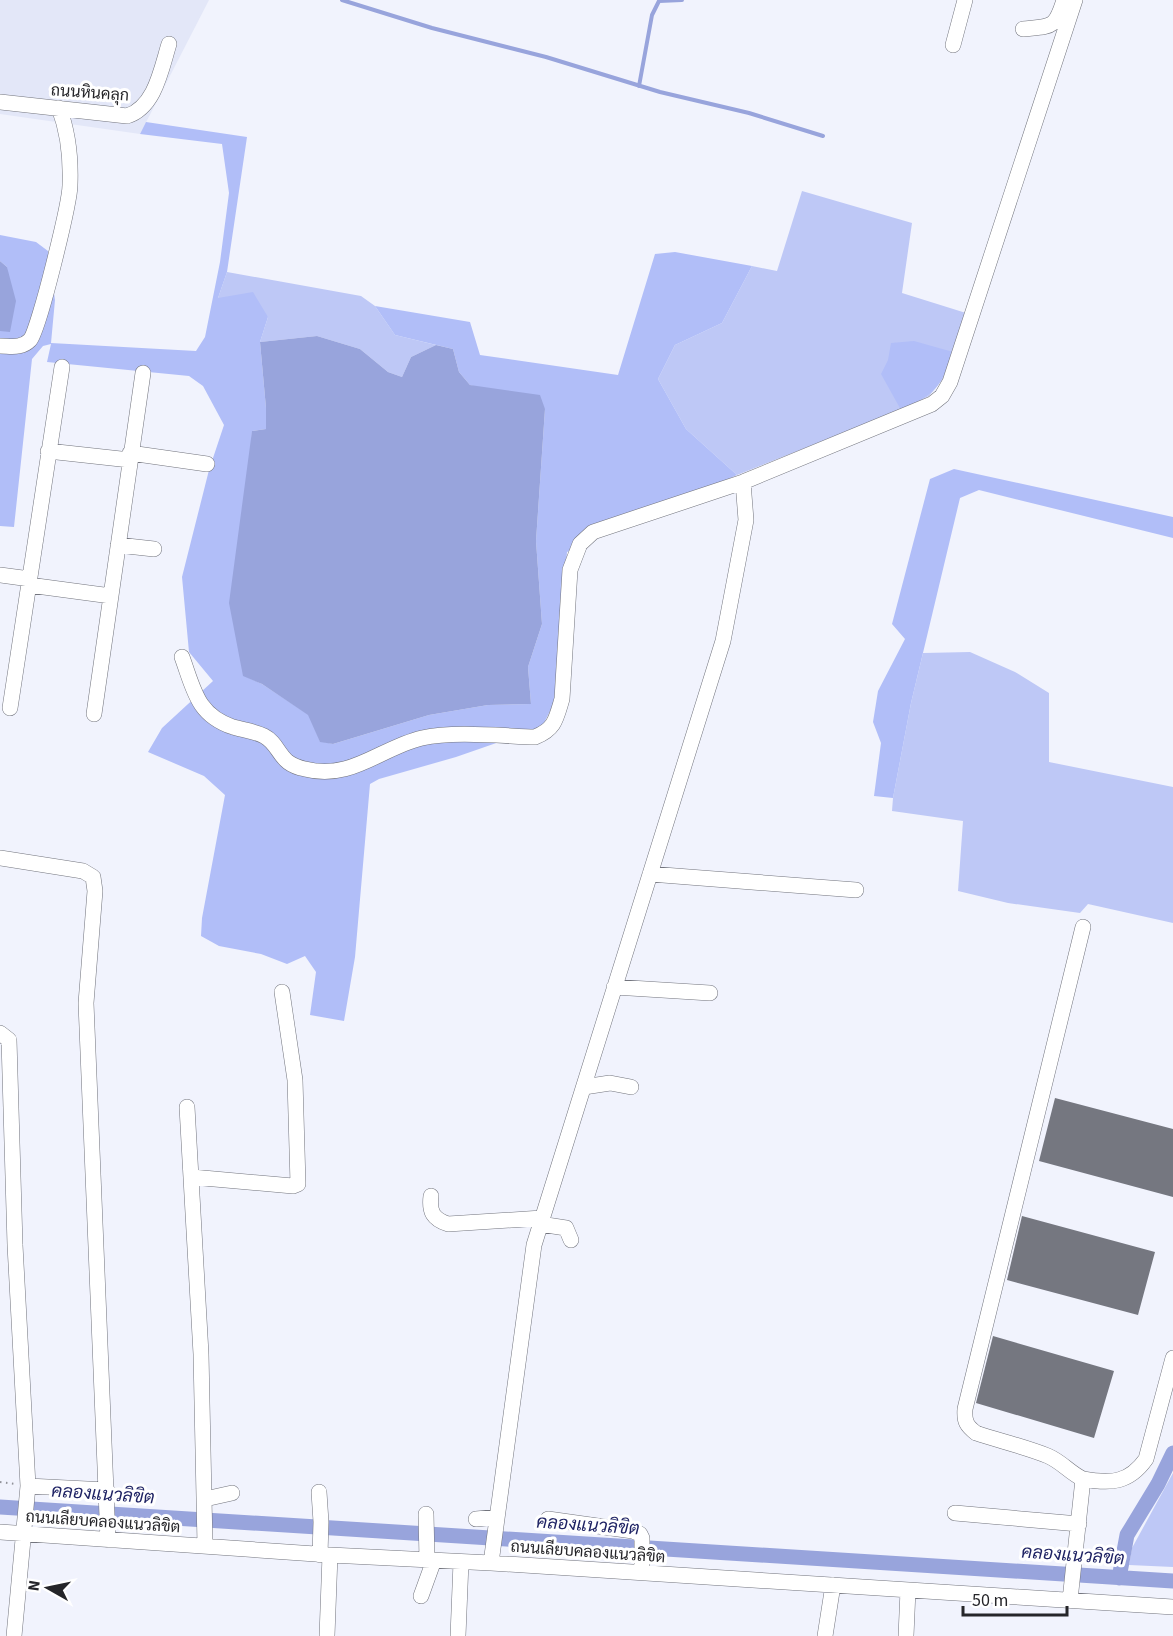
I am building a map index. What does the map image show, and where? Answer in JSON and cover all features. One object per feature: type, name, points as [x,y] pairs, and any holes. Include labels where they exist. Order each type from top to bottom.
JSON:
[{"type":"street","points":[[953,45],[965,0]]},
{"type":"street","points":[[1023,29],[1047,27],[1052,24],[1056,21],[1064,0]]},
{"type":"street","points":[[182,657],[203,709],[215,719],[266,737],[276,745],[288,762],[306,769],[330,771],[355,767],[403,745],[438,736],[535,737],[548,732],[556,719],[562,699],[570,570],[580,544],[593,532],[742,482],[932,404],[942,396],[950,382],[1075,0]]},
{"type":"street","name":"ถนนหินคลุก","points":[[0,102],[127,116],[138,112],[149,100],[169,44]]},
{"type":"street","points":[[0,346],[19,347],[31,339],[44,300],[70,188],[70,153],[66,126],[59,108]]},
{"type":"street","points":[[10,708],[62,367]]},
{"type":"street","points":[[94,714],[143,373]]},
{"type":"street","points":[[48,451],[207,464]]},
{"type":"street","points":[[491,1556],[531,1263],[547,1223],[614,987],[723,641],[746,520],[742,482]]},
{"type":"street","points":[[118,545],[153,549]]},
{"type":"street","points":[[0,575],[111,596]]},
{"type":"street","points":[[0,858],[83,871],[93,877],[95,891],[86,1003],[108,1535]]},
{"type":"street","points":[[650,874],[856,890]]},
{"type":"street","points":[[1083,927],[964,1420],[968,1427],[976,1433],[1047,1456],[1061,1463],[1070,1473],[1083,1479],[1100,1482],[1125,1480],[1146,1459],[1173,1358]]},
{"type":"street","points":[[614,987],[710,993]]},
{"type":"street","points":[[192,1177],[293,1186],[298,1184],[295,1080],[282,992]]},
{"type":"street","points":[[0,1033],[9,1040],[6,1150],[7,1245],[28,1491],[14,1636]]},
{"type":"street","points":[[584,1087],[609,1083],[631,1088]]},
{"type":"street","points":[[187,1107],[201,1354],[205,1540]]},
{"type":"street","points":[[431,1196],[432,1215],[448,1224],[547,1223],[568,1231],[571,1240]]},
{"type":"street","points":[[1070,1595],[1083,1479]]},
{"type":"street","points":[[28,1491],[107,1496]]},
{"type":"street","points":[[319,1492],[327,1636]]},
{"type":"street","points":[[205,1504],[232,1493]]},
{"type":"street","points":[[956,1513],[1079,1524]]},
{"type":"street","points":[[421,1596],[429,1556],[426,1519]]},
{"type":"street","points":[[548,1519],[633,1531],[640,1534],[642,1566]]},
{"type":"street","points":[[476,1520],[496,1522]]},
{"type":"street","name":"ถนนเลียบคลองแนวลิขิต","points":[[0,1532],[25,1530],[205,1540],[323,1551],[429,1556],[461,1562],[491,1556],[642,1566],[833,1585],[908,1590],[1070,1595],[1173,1607]]},
{"type":"street","points":[[458,1636],[461,1562]]},
{"type":"street","points":[[825,1636],[833,1585]]},
{"type":"street","points":[[906,1636],[908,1590]]},
{"type":"shaded area","points":[[0,0],[209,0],[140,134],[0,114]]},
{"type":"shaded area","points":[[146,122],[247,137],[227,272],[218,298],[253,292],[268,317],[260,342],[266,429],[252,431],[243,675],[262,684],[309,715],[320,741],[333,744],[429,715],[488,705],[531,704],[528,667],[542,624],[536,541],[545,409],[470,385],[459,372],[453,349],[395,335],[375,306],[470,322],[480,355],[618,375],[655,254],[675,252],[752,266],[722,323],[675,345],[658,379],[686,429],[737,475],[567,552],[557,697],[542,727],[456,757],[379,779],[370,784],[355,957],[344,1021],[310,1015],[316,972],[305,956],[287,964],[261,954],[219,946],[201,936],[202,918],[225,795],[204,776],[148,752],[162,728],[213,681],[189,652],[182,577],[209,470],[224,425],[203,386],[189,376],[47,362],[51,344],[43,346],[32,359],[14,527],[0,526],[0,331],[10,331],[7,267],[0,261],[0,235],[36,242],[48,251],[55,300],[51,343],[196,351],[205,337],[220,262],[229,193],[222,144],[140,134]]},
{"type":"shaded area","points":[[802,191],[912,223],[902,293],[966,313],[943,379],[929,396],[901,410],[737,475],[686,429],[658,379],[675,345],[722,323],[752,266],[777,271]]},
{"type":"shaded area","points":[[0,261],[7,267],[16,301],[10,332],[0,331]]},
{"type":"shaded area","points":[[227,272],[361,296],[375,306],[395,335],[436,345],[411,357],[402,377],[388,372],[360,349],[317,336],[260,342],[268,317],[218,298]]},
{"type":"shaded area","points":[[317,336],[360,349],[388,372],[402,377],[411,357],[436,345],[453,349],[459,372],[470,385],[540,395],[545,409],[536,541],[542,624],[528,667],[531,704],[488,705],[429,715],[333,744],[320,742],[308,715],[262,684],[243,676],[229,603],[252,431],[266,429],[260,342]]},
{"type":"shaded area","points":[[914,341],[953,352],[944,375],[930,394],[901,410],[881,374],[888,360],[891,343]]},
{"type":"shaded area","points":[[954,469],[1173,517],[1173,538],[979,490],[960,498],[911,703],[893,798],[874,796],[881,743],[873,722],[878,691],[905,639],[892,624],[930,479]]},
{"type":"shaded area","points":[[970,652],[1015,672],[1049,693],[1049,762],[1173,787],[1173,923],[1088,904],[1080,913],[1008,903],[958,891],[963,821],[892,811],[911,703],[923,653]]},
{"type":"shaded area","points":[[1173,1473],[1173,1567],[1129,1565],[1132,1548]]},
{"type":"building","points":[[1055,1098],[1173,1129],[1173,1197],[1039,1161]]},
{"type":"building","points":[[1022,1216],[1155,1252],[1138,1315],[1007,1280]]},
{"type":"building","points":[[993,1336],[1114,1371],[1094,1438],[976,1403]]},
{"type":"waterway","points":[[342,0],[432,28],[546,57],[660,92],[749,113],[823,136]]},
{"type":"waterway","points":[[639,86],[652,15],[659,1],[682,0]]},
{"type":"waterway","points":[[1119,1578],[1127,1535],[1158,1484],[1173,1453]]},
{"type":"waterway","name":"คลองแนวลิขิต","points":[[0,1507],[1173,1581]]}]
